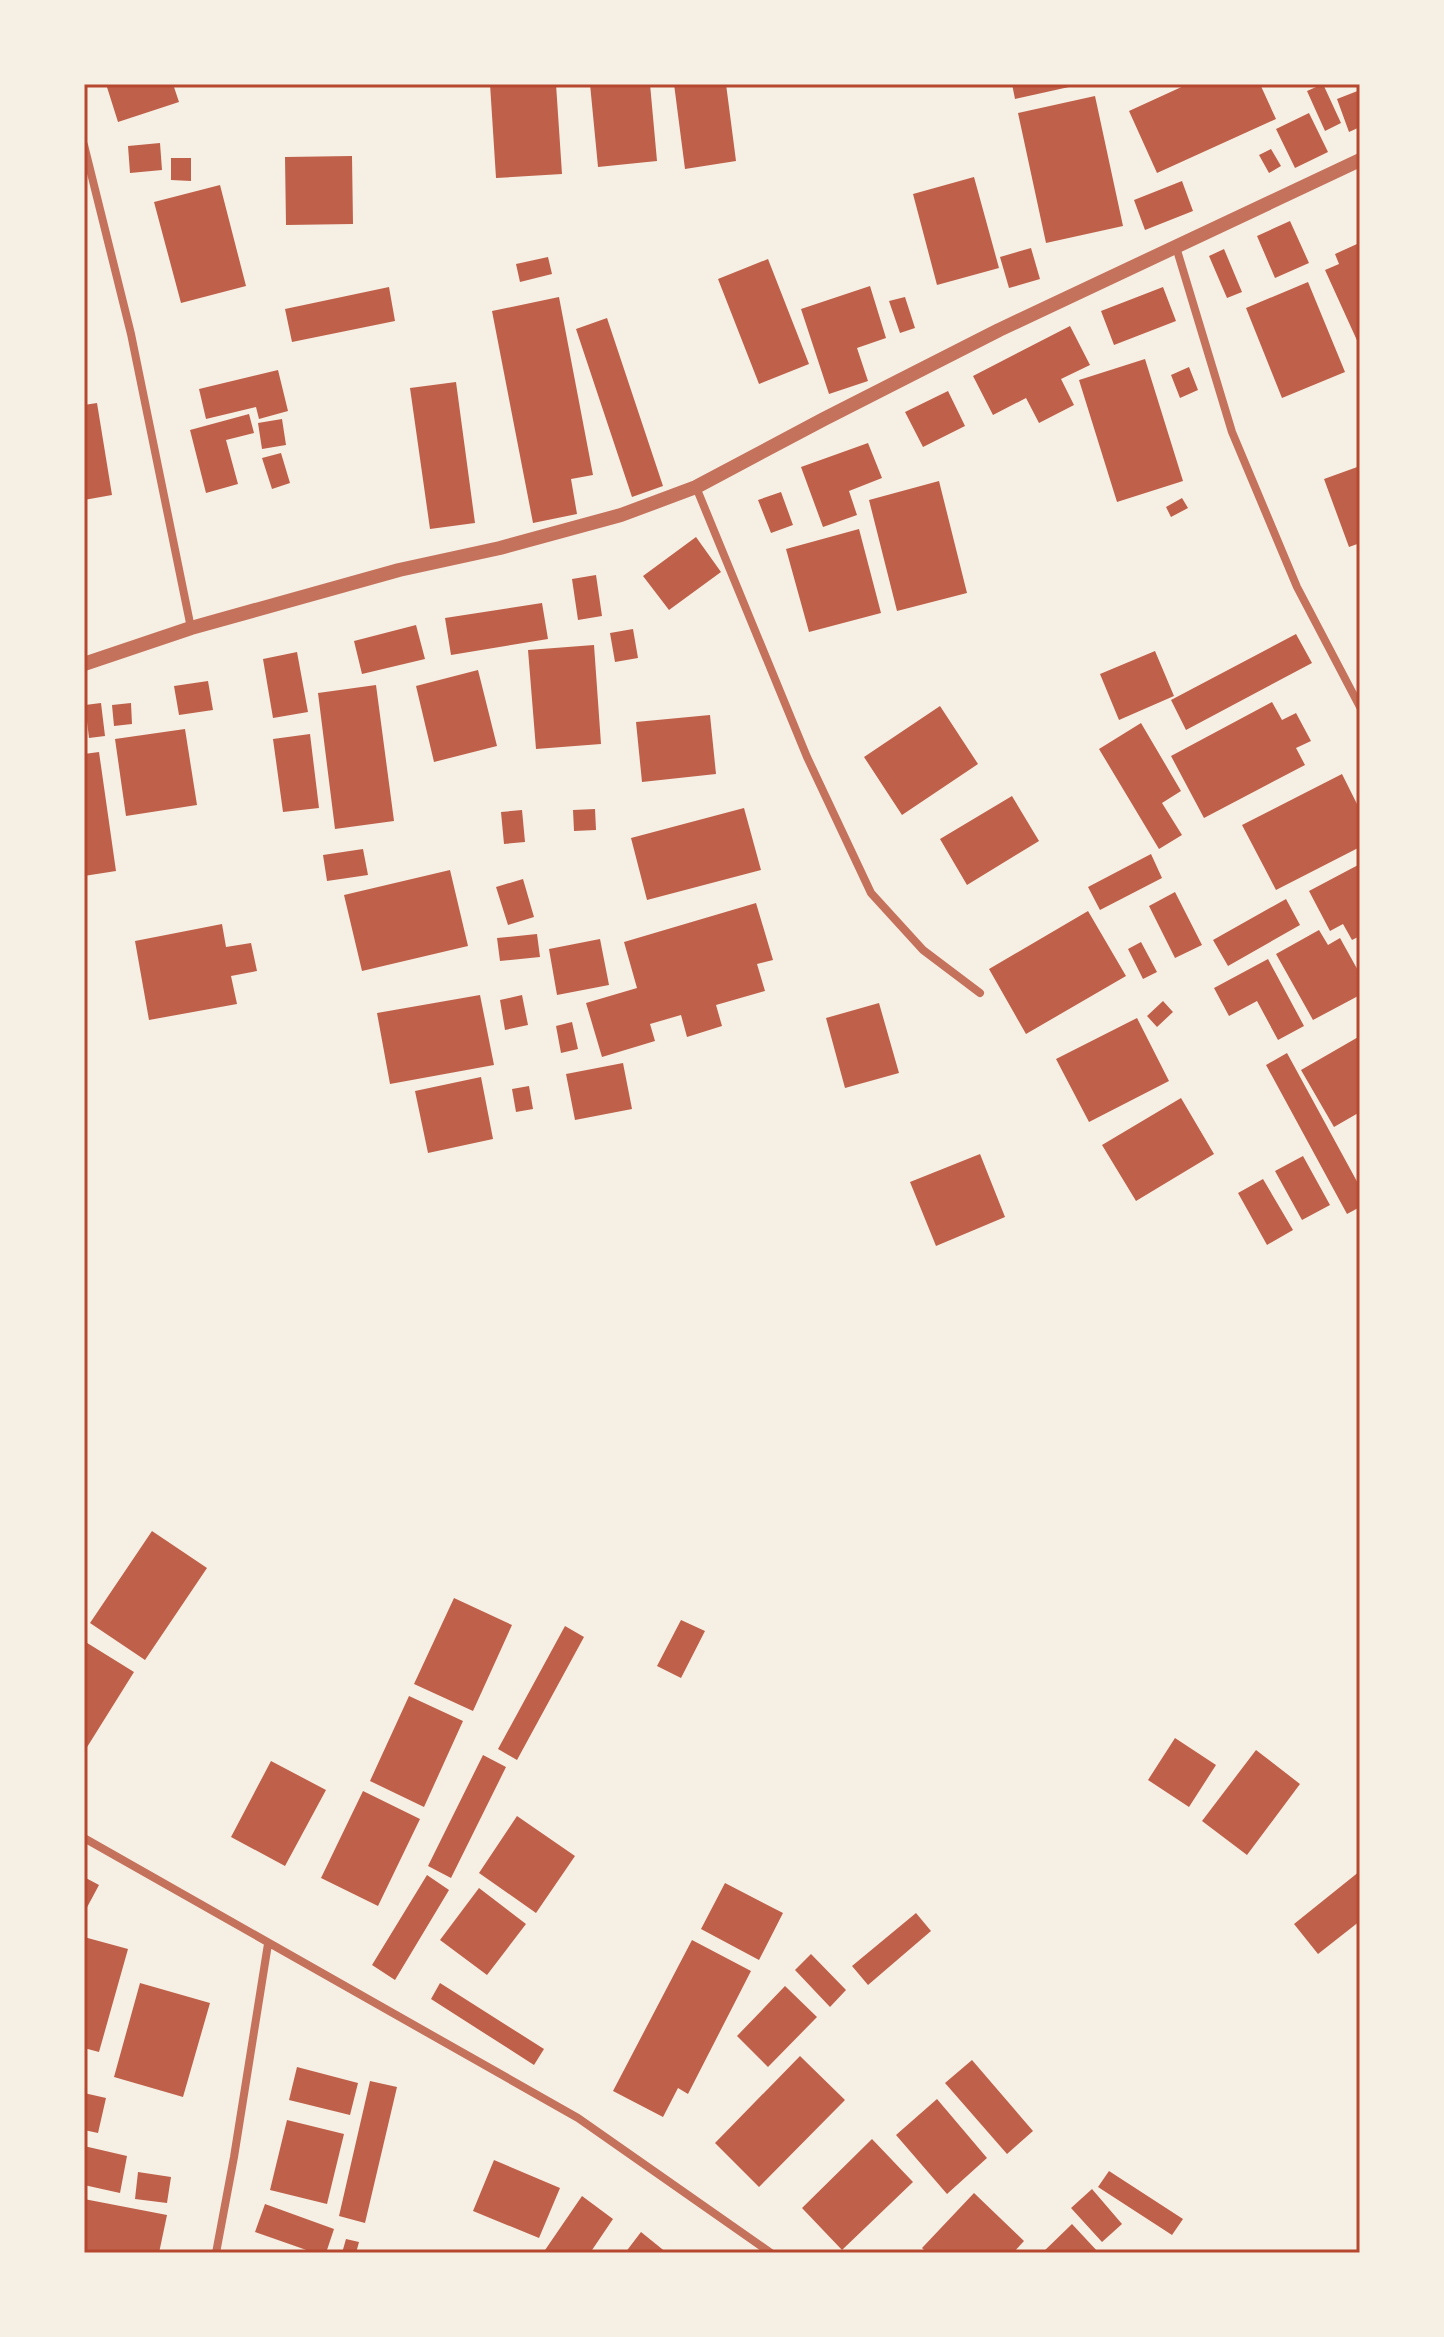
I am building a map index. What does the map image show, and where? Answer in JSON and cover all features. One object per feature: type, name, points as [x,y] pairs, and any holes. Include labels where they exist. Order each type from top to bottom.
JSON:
[{"type":"street","points":[[84,145],[131,334],[191,628]]},
{"type":"street","points":[[84,664],[191,628],[399,570],[500,548],[621,515],[696,487],[999,330],[1360,160]]},
{"type":"street","points":[[1176,247],[1232,432],[1297,587],[1360,707]]},
{"type":"street","points":[[696,487],[807,757],[871,893],[923,950],[980,993]]},
{"type":"street","points":[[84,1838],[578,2118],[771,2253]]},
{"type":"street","points":[[216,2253],[268,1944]]},
{"type":"building","points":[[106,84],[173,84],[179,102],[118,122]]},
{"type":"building","points":[[490,84],[556,84],[562,174],[496,178]]},
{"type":"building","points":[[590,84],[650,84],[657,161],[598,167]]},
{"type":"building","points":[[674,84],[726,84],[736,161],[685,169]]},
{"type":"building","points":[[1012,84],[1078,84],[1078,85],[1015,99]]},
{"type":"building","points":[[1188,84],[1260,84],[1276,119],[1157,173],[1129,111]]},
{"type":"building","points":[[1323,84],[1341,123],[1325,131],[1307,91]]},
{"type":"building","points":[[1360,90],[1360,127],[1349,132],[1337,99]]},
{"type":"building","points":[[1095,96],[1123,226],[1046,243],[1018,113]]},
{"type":"building","points":[[1309,113],[1328,152],[1295,168],[1276,129]]},
{"type":"building","points":[[160,143],[162,170],[130,173],[128,146]]},
{"type":"building","points":[[1271,149],[1281,166],[1269,173],[1259,155]]},
{"type":"building","points":[[352,156],[353,224],[286,225],[285,157]]},
{"type":"building","points":[[171,158],[191,158],[191,181],[171,180]]},
{"type":"building","points":[[974,177],[999,268],[937,285],[913,194]]},
{"type":"building","points":[[1182,181],[1193,211],[1145,230],[1134,200]]},
{"type":"building","points":[[220,185],[246,286],[181,303],[154,202]]},
{"type":"building","points":[[1290,221],[1309,263],[1275,278],[1257,236]]},
{"type":"building","points":[[1357,244],[1360,251],[1360,347],[1325,270],[1339,264],[1335,254]]},
{"type":"building","points":[[1031,248],[1040,279],[1009,288],[1000,257]]},
{"type":"building","points":[[1224,249],[1242,292],[1227,298],[1209,256]]},
{"type":"building","points":[[548,257],[552,274],[520,282],[516,264]]},
{"type":"building","points":[[768,259],[809,364],[759,384],[718,279]]},
{"type":"building","points":[[1308,282],[1345,372],[1282,398],[1246,308]]},
{"type":"building","points":[[870,286],[886,338],[857,348],[868,381],[829,394],[801,309]]},
{"type":"building","points":[[389,287],[395,321],[292,342],[285,309]]},
{"type":"building","points":[[1163,287],[1176,321],[1114,345],[1101,311]]},
{"type":"building","points":[[559,297],[593,475],[571,479],[577,514],[533,523],[492,311]]},
{"type":"building","points":[[905,297],[915,328],[900,333],[889,301]]},
{"type":"building","points":[[607,318],[663,486],[632,497],[576,329]]},
{"type":"building","points":[[1070,326],[1090,365],[1061,379],[1074,405],[1039,423],[1026,398],[993,415],[973,376]]},
{"type":"building","points":[[1145,359],[1183,481],[1117,502],[1079,380]]},
{"type":"building","points":[[1189,367],[1198,390],[1180,398],[1171,375]]},
{"type":"building","points":[[278,370],[288,411],[259,419],[256,407],[206,419],[199,389]]},
{"type":"building","points":[[456,382],[475,523],[430,529],[410,388]]},
{"type":"building","points":[[948,391],[965,426],[923,447],[905,412]]},
{"type":"building","points":[[97,403],[112,495],[84,500],[84,405]]},
{"type":"building","points":[[249,414],[254,433],[226,440],[238,484],[206,493],[190,430]]},
{"type":"building","points":[[282,419],[286,445],[262,449],[258,423]]},
{"type":"building","points":[[868,443],[882,478],[849,491],[857,515],[823,527],[801,467]]},
{"type":"building","points":[[281,453],[290,483],[272,489],[262,458]]},
{"type":"building","points":[[1360,466],[1360,543],[1349,547],[1324,479]]},
{"type":"building","points":[[939,481],[967,593],[897,611],[869,500]]},
{"type":"building","points":[[781,492],[793,525],[771,533],[758,500]]},
{"type":"building","points":[[1182,498],[1188,508],[1171,517],[1166,507]]},
{"type":"building","points":[[859,529],[881,613],[809,632],[786,549]]},
{"type":"building","points":[[696,537],[721,572],[669,610],[643,576]]},
{"type":"building","points":[[596,575],[602,616],[578,620],[572,579]]},
{"type":"building","points":[[542,603],[548,639],[451,655],[445,618]]},
{"type":"building","points":[[416,625],[425,659],[362,674],[354,641]]},
{"type":"building","points":[[633,629],[638,658],[615,662],[610,633]]},
{"type":"building","points":[[1296,634],[1312,663],[1186,730],[1171,700]]},
{"type":"building","points":[[594,645],[601,744],[536,749],[528,650]]},
{"type":"building","points":[[1155,651],[1174,696],[1119,720],[1100,674]]},
{"type":"building","points":[[297,652],[308,712],[273,718],[263,659]]},
{"type":"building","points":[[478,670],[497,746],[434,762],[416,686]]},
{"type":"building","points":[[208,681],[213,710],[179,715],[174,686]]},
{"type":"building","points":[[376,685],[394,821],[335,829],[318,693]]},
{"type":"building","points":[[1272,702],[1282,720],[1296,713],[1311,741],[1296,748],[1305,765],[1204,818],[1171,756]]},
{"type":"building","points":[[101,703],[105,736],[89,738],[85,705]]},
{"type":"building","points":[[131,703],[132,724],[114,726],[112,705]]},
{"type":"building","points":[[940,706],[978,764],[902,815],[864,757]]},
{"type":"building","points":[[710,715],[716,774],[642,782],[636,722]]},
{"type":"building","points":[[1141,723],[1181,791],[1162,803],[1182,835],[1159,849],[1099,749]]},
{"type":"building","points":[[185,729],[197,805],[126,816],[115,739]]},
{"type":"building","points":[[310,734],[319,808],[283,812],[273,739]]},
{"type":"building","points":[[99,752],[116,871],[84,876],[84,754]]},
{"type":"building","points":[[1342,774],[1360,810],[1360,847],[1276,890],[1242,825]]},
{"type":"building","points":[[1012,796],[1039,841],[967,885],[940,839]]},
{"type":"building","points":[[744,808],[761,870],[647,900],[631,838]]},
{"type":"building","points":[[595,809],[596,830],[574,831],[573,810]]},
{"type":"building","points":[[522,810],[525,842],[504,844],[501,812]]},
{"type":"building","points":[[363,849],[368,875],[327,881],[323,855]]},
{"type":"building","points":[[1151,854],[1162,878],[1100,910],[1088,887]]},
{"type":"building","points":[[1360,864],[1360,936],[1352,940],[1343,924],[1330,931],[1309,891]]},
{"type":"building","points":[[450,870],[468,946],[362,971],[344,895]]},
{"type":"building","points":[[523,879],[534,917],[508,925],[496,887]]},
{"type":"building","points":[[1175,892],[1202,945],[1175,958],[1149,906]]},
{"type":"building","points":[[1286,899],[1300,925],[1228,966],[1213,940]]},
{"type":"building","points":[[756,903],[773,960],[757,964],[765,991],[716,1005],[722,1026],[687,1037],[681,1015],[650,1024],[655,1041],[602,1057],[586,1003],[637,988],[624,942]]},
{"type":"building","points":[[1088,911],[1126,976],[1026,1034],[989,969]]},
{"type":"building","points":[[222,924],[226,947],[251,943],[257,971],[231,976],[237,1004],[149,1020],[135,941]]},
{"type":"building","points":[[1319,930],[1328,945],[1340,938],[1360,974],[1360,995],[1313,1020],[1276,954]]},
{"type":"building","points":[[537,934],[540,957],[500,961],[497,938]]},
{"type":"building","points":[[600,939],[609,985],[557,995],[549,949]]},
{"type":"building","points":[[1141,942],[1157,972],[1143,979],[1128,949]]},
{"type":"building","points":[[1268,959],[1304,1026],[1278,1040],[1257,1001],[1229,1016],[1214,988]]},
{"type":"building","points":[[480,995],[494,1065],[390,1084],[377,1013]]},
{"type":"building","points":[[522,995],[528,1025],[505,1030],[500,1000]]},
{"type":"building","points":[[1163,1001],[1173,1012],[1157,1027],[1147,1016]]},
{"type":"building","points":[[879,1003],[899,1073],[845,1088],[826,1018]]},
{"type":"building","points":[[1137,1018],[1169,1081],[1089,1122],[1056,1059]]},
{"type":"building","points":[[572,1022],[578,1049],[561,1053],[556,1026]]},
{"type":"building","points":[[1360,1036],[1360,1112],[1334,1127],[1301,1070]]},
{"type":"building","points":[[1287,1053],[1360,1187],[1360,1207],[1347,1214],[1266,1065]]},
{"type":"building","points":[[623,1063],[632,1109],[575,1120],[566,1074]]},
{"type":"building","points":[[481,1077],[493,1139],[428,1153],[415,1091]]},
{"type":"building","points":[[529,1086],[533,1109],[516,1112],[512,1089]]},
{"type":"building","points":[[1181,1098],[1214,1154],[1136,1201],[1102,1145]]},
{"type":"building","points":[[980,1154],[1005,1217],[936,1246],[910,1182]]},
{"type":"building","points":[[1303,1156],[1330,1205],[1302,1220],[1275,1171]]},
{"type":"building","points":[[1263,1179],[1293,1230],[1267,1245],[1238,1193]]},
{"type":"building","points":[[152,1531],[207,1568],[145,1660],[90,1623]]},
{"type":"building","points":[[454,1598],[512,1625],[473,1711],[414,1684]]},
{"type":"building","points":[[681,1620],[705,1631],[681,1678],[657,1666]]},
{"type":"building","points":[[565,1626],[584,1637],[517,1760],[498,1749]]},
{"type":"building","points":[[84,1641],[134,1672],[84,1752]]},
{"type":"building","points":[[409,1696],[463,1721],[424,1807],[370,1781]]},
{"type":"building","points":[[1175,1738],[1216,1765],[1189,1807],[1148,1780]]},
{"type":"building","points":[[1256,1750],[1300,1784],[1247,1855],[1202,1821]]},
{"type":"building","points":[[483,1755],[506,1767],[451,1878],[428,1866]]},
{"type":"building","points":[[271,1761],[326,1790],[285,1866],[231,1837]]},
{"type":"building","points":[[363,1791],[420,1819],[378,1906],[321,1878]]},
{"type":"building","points":[[517,1816],[575,1856],[536,1913],[479,1873]]},
{"type":"building","points":[[1360,1871],[1360,1921],[1318,1954],[1294,1924]]},
{"type":"building","points":[[427,1875],[449,1890],[395,1980],[372,1965]]},
{"type":"building","points":[[84,1877],[99,1885],[84,1913]]},
{"type":"building","points":[[725,1883],[783,1913],[759,1960],[701,1929]]},
{"type":"building","points":[[479,1888],[526,1924],[487,1975],[440,1940]]},
{"type":"building","points":[[916,1913],[931,1931],[868,1985],[852,1966]]},
{"type":"building","points":[[84,1937],[128,1949],[99,2052],[84,2048]]},
{"type":"building","points":[[692,1940],[751,1971],[688,2094],[678,2088],[663,2117],[613,2091]]},
{"type":"building","points":[[811,1954],[846,1990],[830,2007],[795,1970]]},
{"type":"building","points":[[140,1983],[210,2003],[183,2097],[114,2077]]},
{"type":"building","points":[[440,1983],[544,2049],[534,2065],[431,1999]]},
{"type":"building","points":[[785,1986],[817,2017],[768,2067],[737,2036]]},
{"type":"building","points":[[800,2056],[845,2100],[759,2187],[715,2143]]},
{"type":"building","points":[[972,2060],[1033,2131],[1007,2154],[945,2083]]},
{"type":"building","points":[[297,2067],[358,2083],[350,2115],[289,2100]]},
{"type":"building","points":[[370,2081],[397,2087],[365,2223],[339,2216]]},
{"type":"building","points":[[84,2093],[106,2098],[98,2133],[84,2130]]},
{"type":"building","points":[[937,2099],[987,2158],[947,2194],[896,2135]]},
{"type":"building","points":[[287,2120],[344,2134],[327,2204],[270,2190]]},
{"type":"building","points":[[872,2139],[913,2182],[842,2250],[802,2208]]},
{"type":"building","points":[[84,2146],[127,2156],[120,2193],[84,2185]]},
{"type":"building","points":[[494,2160],[560,2188],[539,2238],[473,2211]]},
{"type":"building","points":[[1109,2171],[1183,2219],[1172,2235],[1098,2187]]},
{"type":"building","points":[[138,2172],[171,2177],[167,2203],[135,2199]]},
{"type":"building","points":[[1092,2189],[1122,2224],[1102,2242],[1071,2208]]},
{"type":"building","points":[[974,2193],[1024,2241],[1013,2253],[927,2253],[922,2248]]},
{"type":"building","points":[[582,2196],[613,2219],[590,2253],[543,2253]]},
{"type":"building","points":[[84,2199],[167,2215],[159,2253],[84,2253]]},
{"type":"building","points":[[265,2204],[334,2229],[326,2253],[315,2253],[255,2232]]},
{"type":"building","points":[[1072,2224],[1099,2253],[1042,2253]]},
{"type":"building","points":[[641,2232],[667,2253],[625,2253]]},
{"type":"building","points":[[346,2239],[359,2242],[356,2253],[342,2253]]}]
